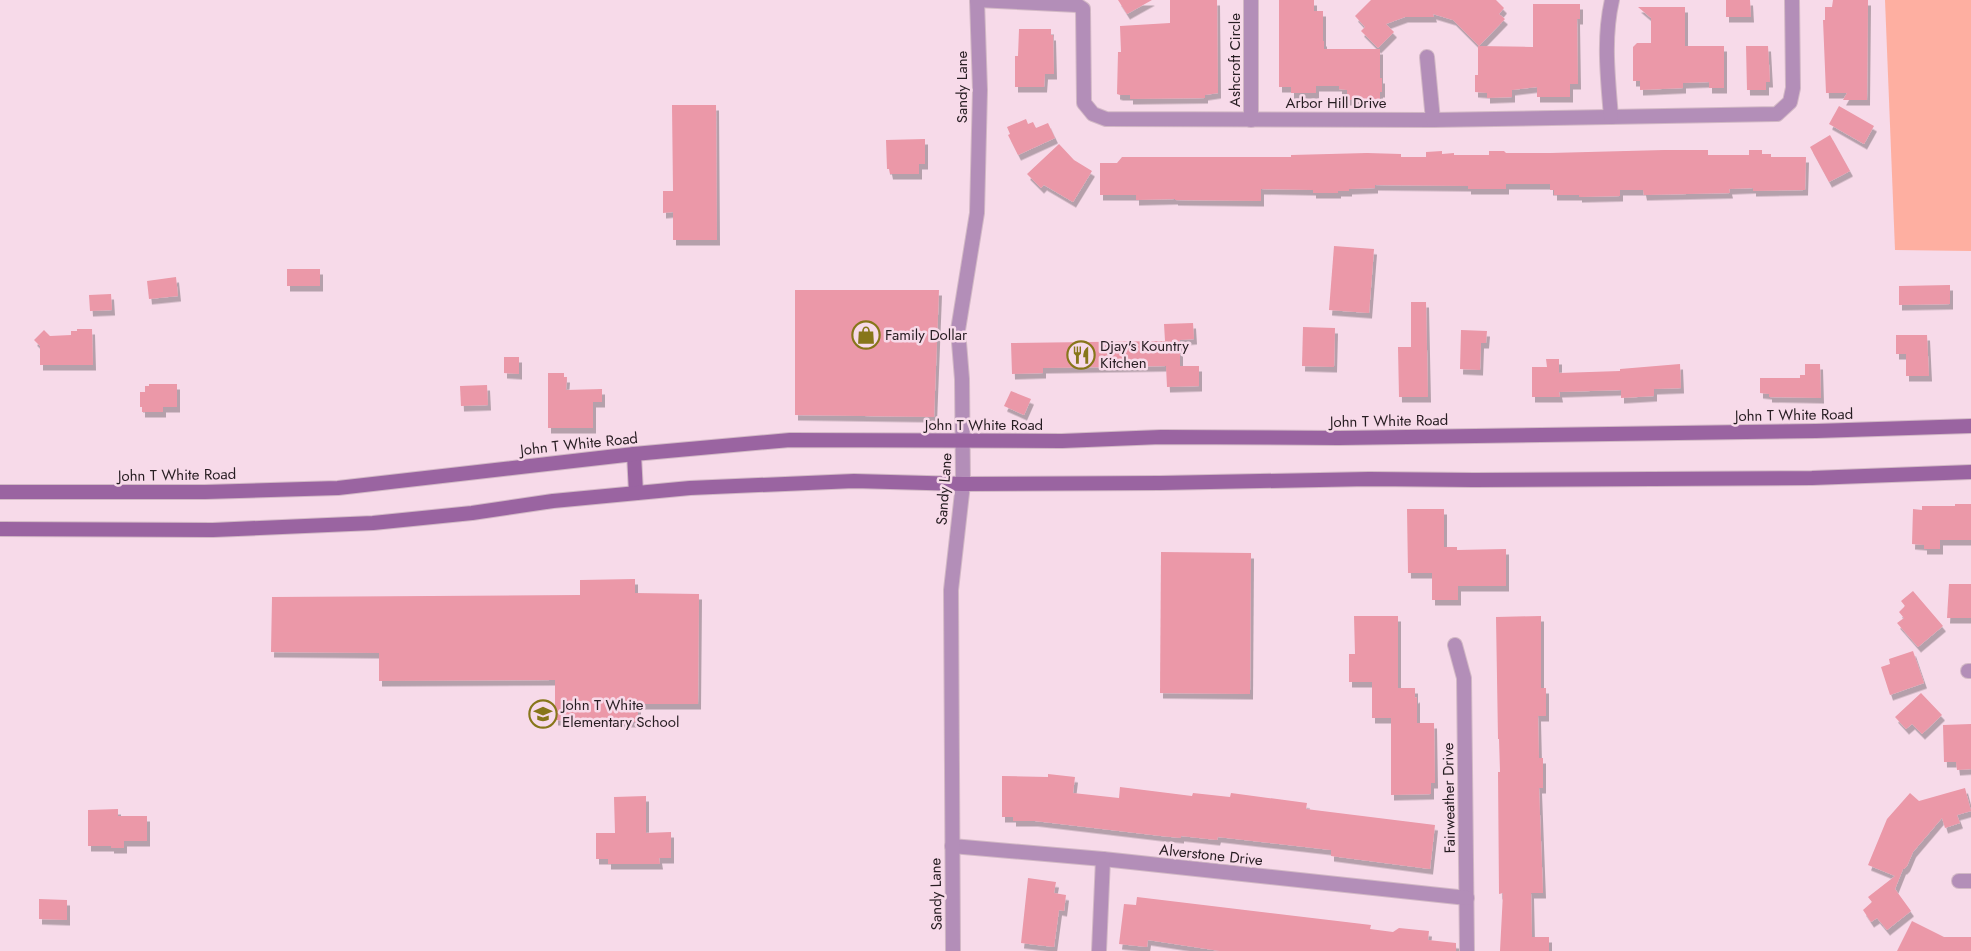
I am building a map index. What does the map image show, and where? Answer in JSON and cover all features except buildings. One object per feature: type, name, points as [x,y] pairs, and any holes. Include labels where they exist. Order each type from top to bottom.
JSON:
[{"type":"main road","name":"John T White Road","points":[[0,492],[205,492],[338,488],[634,454],[790,440],[1062,442],[1161,437],[1339,438],[1816,431],[1971,426]]},
{"type":"main road","points":[[634,454],[636,493]]},
{"type":"main road","points":[[0,529],[213,530],[373,523],[472,513],[553,501],[690,488],[854,481],[963,484],[1369,479],[1802,478],[1971,472]]},
{"type":"street","name":"Arbor Hill Drive","points":[[977,0],[1077,5],[1083,8],[1084,103],[1093,114],[1106,119],[1251,120],[1433,120],[1777,114],[1790,102],[1793,88],[1792,0]]},
{"type":"street","name":"Sandy Lane","points":[[953,951],[951,590],[963,484],[964,440],[958,330],[977,213],[980,90],[977,0]]},
{"type":"street","name":"Ashcroft Circle","points":[[1251,0],[1251,120]]},
{"type":"street","points":[[1611,117],[1606,57],[1608,16],[1612,0]]},
{"type":"street","points":[[1427,57],[1433,120]]},
{"type":"street","name":"Fairweather Drive","points":[[1455,645],[1464,678],[1467,951]]},
{"type":"street","name":"Alverstone Drive","points":[[952,846],[1467,898]]},
{"type":"street","points":[[1099,951],[1102,860]]},
{"type":"shaded area","points":[[1885,0],[1971,0],[1971,251],[1895,250]]},
{"type":"place","name":"Family Dollar","points":[[866,335]]},
{"type":"place","name":"Djay's Kountry Kitchen","points":[[1081,355]]},
{"type":"place","name":"John T White Elementary School","points":[[543,714]]}]
